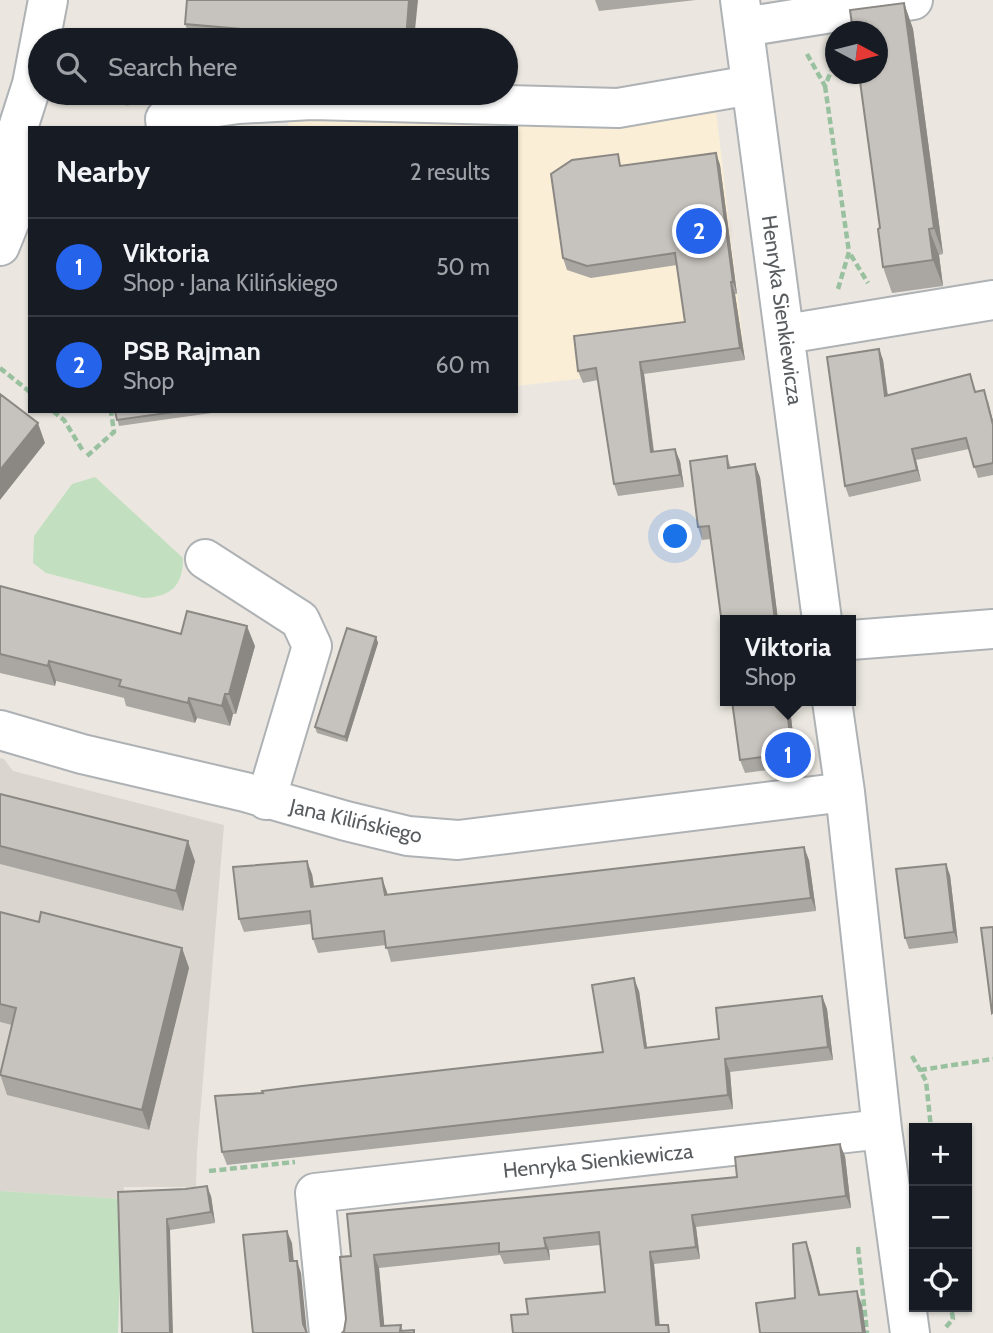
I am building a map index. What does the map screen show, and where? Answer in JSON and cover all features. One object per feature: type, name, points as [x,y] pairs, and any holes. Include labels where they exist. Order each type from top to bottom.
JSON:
[{"type":"street","points":[[43,28],[48,0]]},
{"type":"street","points":[[67,28],[73,0]]},
{"type":"street","points":[[742,14],[788,20],[912,0]]},
{"type":"street","name":"Henryka Sienkiewicza","points":[[742,14],[821,615]]},
{"type":"street","points":[[503,105],[618,108],[751,85]]},
{"type":"street","points":[[0,184],[28,96]]},
{"type":"street","points":[[44,126],[50,105]]},
{"type":"street","points":[[166,126],[164,119],[197,110],[232,105]]},
{"type":"street","points":[[0,246],[28,176]]},
{"type":"street","points":[[786,334],[993,300]]},
{"type":"street","points":[[205,559],[300,621],[312,646],[266,800]]},
{"type":"street","points":[[856,640],[993,629]]},
{"type":"street","points":[[833,706],[845,792],[882,1129],[910,1333]]},
{"type":"street","name":"Jana Kilińskiego","points":[[0,730],[82,754],[245,792],[266,800],[408,836],[458,840],[845,792]]},
{"type":"street","name":"Henryka Sienkiewicza","points":[[329,1333],[315,1194],[882,1129]]},
{"type":"path","points":[[788,20],[825,86],[849,252]]},
{"type":"path","points":[[0,368],[28,391]]},
{"type":"path","points":[[55,413],[64,420],[83,451]]},
{"type":"path","points":[[87,456],[114,432],[111,413]]},
{"type":"path","points":[[920,1070],[993,1059]]},
{"type":"shaded area","points":[[716,110],[745,360],[518,386],[518,126],[289,126],[287,119],[599,128]]},
{"type":"shaded area","points":[[0,758],[4,759],[13,771],[224,825],[196,1187],[124,1187],[123,1199],[0,1191]]},
{"type":"green space","points":[[95,477],[183,558],[178,583],[168,592],[143,598],[46,573],[33,563],[34,536],[72,484]]},
{"type":"green space","points":[[0,1191],[123,1199],[118,1333],[0,1333]]},
{"type":"building","points":[[187,0],[409,0],[407,28],[231,28],[185,24]]},
{"type":"building","points":[[904,3],[934,228],[929,229],[933,260],[883,267],[860,84],[888,84],[888,21],[852,21],[850,10]]},
{"type":"building","points":[[716,153],[740,348],[640,362],[651,452],[675,449],[680,475],[614,484],[596,368],[578,371],[574,336],[685,322],[675,253],[587,266],[563,258],[551,174],[572,160],[618,154],[620,166]]},
{"type":"building","points":[[879,349],[885,396],[970,374],[975,392],[984,390],[993,425],[993,463],[974,467],[966,438],[912,449],[917,470],[845,486],[827,357]]},
{"type":"building","points":[[0,394],[38,423],[0,470]]},
{"type":"building","points":[[115,413],[167,413],[117,420]]},
{"type":"building","points":[[727,456],[728,468],[755,464],[774,615],[721,615],[709,526],[698,527],[690,461]]},
{"type":"building","points":[[0,586],[181,634],[187,611],[247,626],[229,694],[225,694],[222,706],[189,698],[188,703],[119,686],[121,680],[49,661],[48,666],[0,654]]},
{"type":"building","points":[[347,628],[376,637],[345,737],[315,727]]},
{"type":"building","points":[[733,706],[787,706],[792,753],[740,760]]},
{"type":"building","points":[[0,794],[188,841],[176,891],[0,846]]},
{"type":"building","points":[[804,847],[811,898],[386,948],[384,931],[313,939],[310,911],[239,919],[233,867],[307,861],[311,887],[382,878],[385,895]]},
{"type":"building","points":[[946,864],[954,932],[905,938],[896,869]]},
{"type":"building","points":[[0,912],[39,922],[41,912],[182,948],[142,1110],[0,1075],[16,1008],[0,1004]]},
{"type":"building","points":[[993,927],[993,1012],[992,1013],[981,928]]},
{"type":"building","points":[[634,978],[645,1048],[719,1039],[716,1008],[822,996],[828,1047],[725,1059],[728,1095],[222,1152],[215,1096],[263,1093],[262,1091],[302,1086],[603,1052],[592,985]]},
{"type":"building","points":[[840,1144],[846,1196],[692,1215],[696,1247],[650,1252],[656,1325],[668,1325],[669,1333],[513,1333],[511,1315],[528,1314],[526,1299],[605,1292],[599,1232],[544,1238],[546,1248],[499,1252],[499,1243],[374,1255],[381,1326],[401,1325],[400,1331],[414,1330],[414,1333],[342,1333],[346,1319],[340,1257],[351,1256],[347,1214],[737,1177],[735,1157]]},
{"type":"building","points":[[207,1186],[211,1212],[167,1219],[170,1333],[122,1333],[118,1192]]},
{"type":"building","points":[[287,1231],[290,1261],[297,1261],[303,1324],[307,1333],[253,1333],[243,1235]]},
{"type":"building","points":[[806,1242],[819,1295],[857,1291],[863,1333],[760,1333],[756,1303],[795,1298],[793,1244]]},
{"type":"place","name":"PSB Rajman","points":[[699,231]]},
{"type":"place","name":"Viktoria","points":[[788,755]]}]
